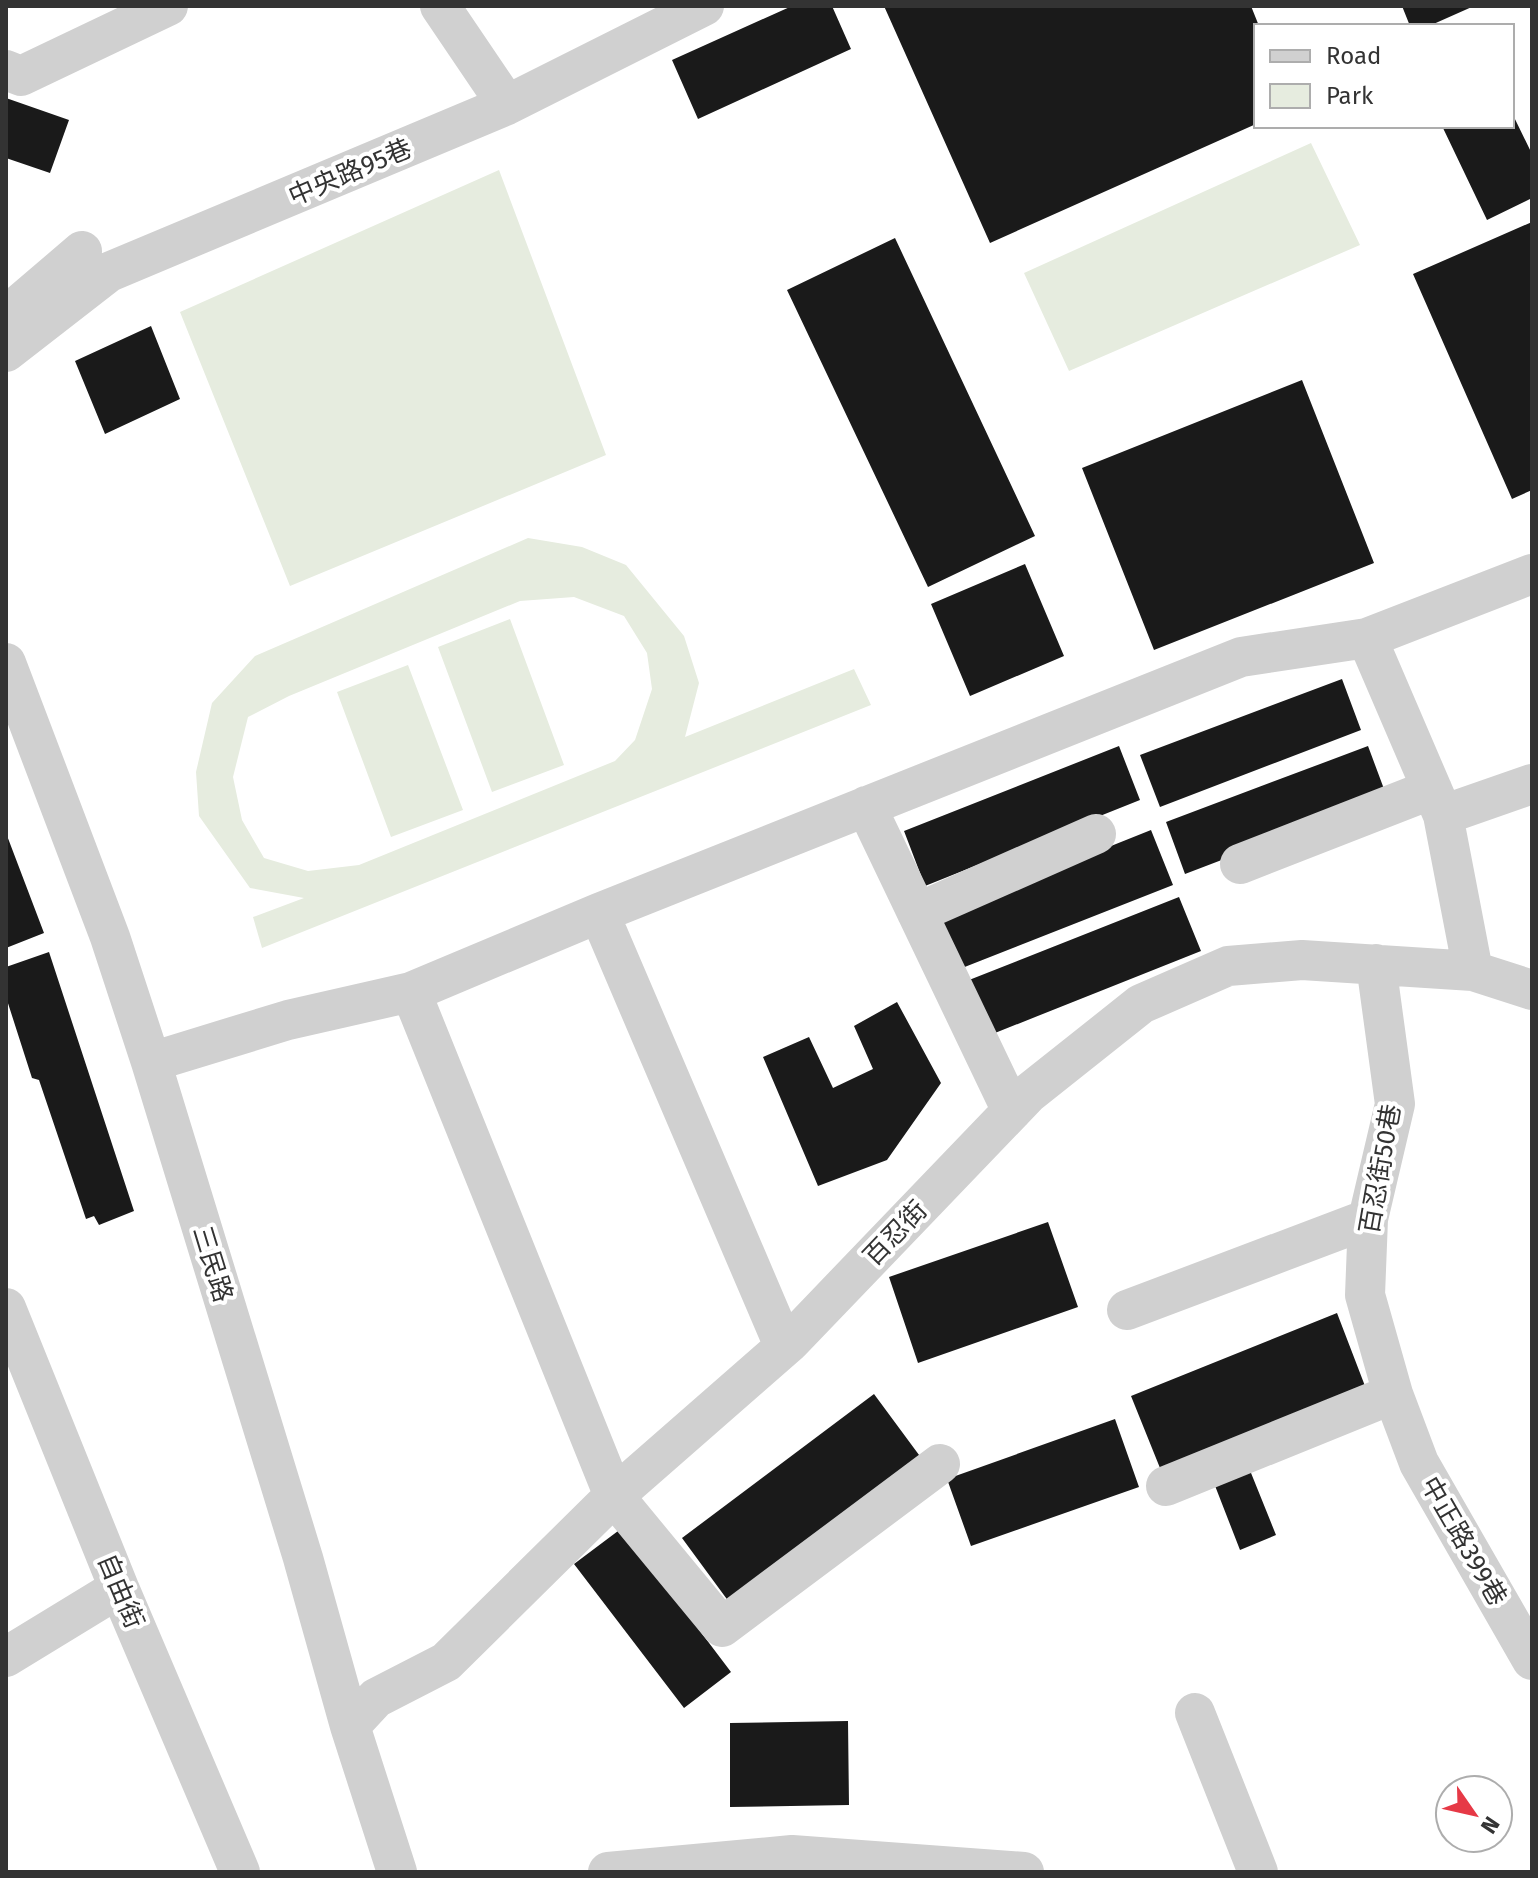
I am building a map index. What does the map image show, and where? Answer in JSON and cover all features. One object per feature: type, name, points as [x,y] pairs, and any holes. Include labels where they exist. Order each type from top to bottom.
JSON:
[{"type":"street","points":[[6,70],[21,76],[168,6]]},
{"type":"street","points":[[440,6],[507,105]]},
{"type":"street","name":"中央路95巷","points":[[6,352],[109,272],[507,105],[689,9]]},
{"type":"street","points":[[6,316],[82,251]]},
{"type":"street","points":[[151,1062],[288,1020],[411,992],[599,913],[1241,657],[1367,638],[1532,574]]},
{"type":"street","points":[[1367,638],[1438,802],[1473,971]]},
{"type":"street","name":"三民路","points":[[6,663],[110,937],[151,1062],[303,1558],[350,1726],[397,1872]]},
{"type":"street","points":[[1240,864],[1438,802],[1532,784]]},
{"type":"street","points":[[866,806],[1012,1111]]},
{"type":"street","points":[[917,913],[1096,834]]},
{"type":"street","points":[[599,913],[784,1346]]},
{"type":"street","name":"百忍街","points":[[350,1726],[376,1698],[446,1662],[614,1496],[784,1346],[1029,1093],[1141,1004],[1228,966],[1302,960],[1473,971],[1532,990]]},
{"type":"street","name":"百忍街50巷","points":[[1376,964],[1395,1104],[1368,1219],[1365,1295],[1393,1394],[1419,1463]]},
{"type":"street","points":[[411,992],[614,1496],[722,1627],[940,1464]]},
{"type":"street","points":[[1127,1310],[1368,1219]]},
{"type":"street","name":"自由街","points":[[6,1308],[119,1588],[240,1872]]},
{"type":"street","points":[[1166,1486],[1393,1394]]},
{"type":"street","name":"中正路399巷","points":[[1419,1463],[1532,1660]]},
{"type":"street","points":[[8,1652],[119,1588]]},
{"type":"street","points":[[1195,1713],[1258,1872]]},
{"type":"street","points":[[608,1872],[792,1855],[1024,1872]]},
{"type":"green space","points":[[1311,143],[1360,245],[1069,371],[1024,273]]},
{"type":"green space","points":[[499,170],[606,455],[290,586],[180,312]]},
{"type":"green space","points":[[528,538],[582,547],[626,565],[684,636],[699,683],[685,737],[854,669],[871,705],[262,948],[253,917],[304,898],[250,888],[199,816],[196,772],[212,703],[255,656]],"holes":[[[574,597],[624,616],[647,653],[652,689],[635,740],[615,761],[359,865],[308,871],[264,858],[242,820],[233,777],[248,717],[289,696],[520,601]]]},
{"type":"green space","points":[[510,619],[564,765],[492,792],[438,647]]},
{"type":"green space","points":[[408,665],[463,810],[391,837],[337,692]]},
{"type":"building","points":[[792,6],[832,6],[851,49],[698,119],[672,60]]},
{"type":"building","points":[[884,6],[1251,6],[1258,24],[1254,24],[1254,125],[990,243]]},
{"type":"building","points":[[1402,6],[1474,6],[1434,24],[1409,24]]},
{"type":"building","points":[[6,98],[69,120],[50,173],[6,158]]},
{"type":"building","points":[[1514,117],[1532,154],[1532,198],[1487,220],[1443,128],[1514,128]]},
{"type":"building","points":[[1532,222],[1532,490],[1512,499],[1413,274]]},
{"type":"building","points":[[895,238],[1035,536],[928,587],[787,290]]},
{"type":"building","points":[[151,326],[180,399],[105,434],[75,361]]},
{"type":"building","points":[[1302,380],[1374,563],[1154,650],[1082,468]]},
{"type":"building","points":[[1025,564],[1064,656],[970,696],[931,604]]},
{"type":"building","points":[[1342,679],[1361,730],[1160,807],[1140,755]]},
{"type":"building","points":[[1119,746],[1140,800],[925,886],[904,831]]},
{"type":"building","points":[[1368,746],[1387,797],[1185,874],[1166,822]]},
{"type":"building","points":[[1151,830],[1173,885],[957,970],[936,916]]},
{"type":"building","points":[[6,833],[44,933],[6,948]]},
{"type":"building","points":[[1179,897],[1201,951],[985,1037],[964,982]]},
{"type":"building","points":[[49,952],[134,1211],[99,1225],[94,1216],[86,1219],[39,1080],[32,1078],[6,997],[6,967]]},
{"type":"building","points":[[897,1002],[941,1083],[887,1160],[818,1186],[763,1057],[809,1037],[833,1088],[873,1069],[854,1026]]},
{"type":"building","points":[[1048,1222],[1078,1307],[918,1363],[889,1277]]},
{"type":"building","points":[[1337,1313],[1365,1386],[1160,1468],[1131,1396]]},
{"type":"building","points":[[874,1394],[922,1459],[729,1602],[682,1538]]},
{"type":"building","points":[[1115,1419],[1139,1487],[971,1546],[947,1479]]},
{"type":"building","points":[[1247,1463],[1276,1535],[1240,1550],[1212,1478]]},
{"type":"building","points":[[622,1528],[731,1672],[684,1708],[574,1564]]},
{"type":"building","points":[[848,1721],[849,1805],[730,1807],[730,1723]]}]
